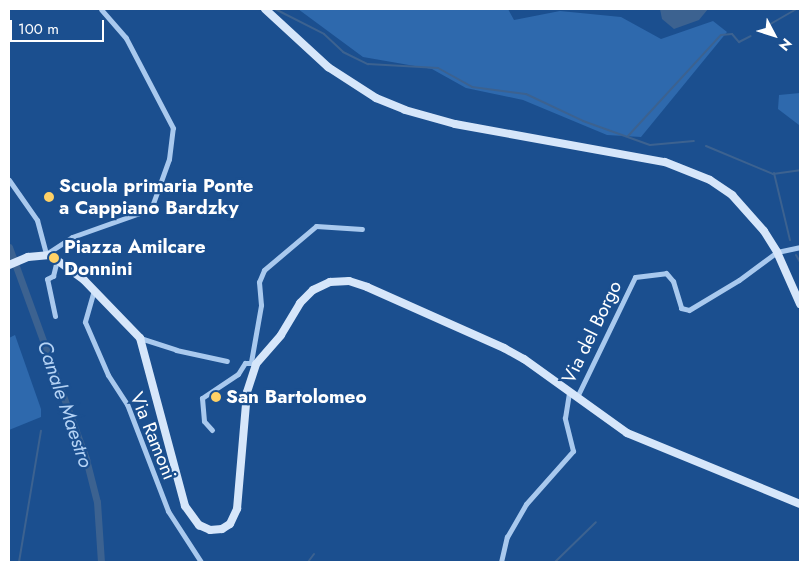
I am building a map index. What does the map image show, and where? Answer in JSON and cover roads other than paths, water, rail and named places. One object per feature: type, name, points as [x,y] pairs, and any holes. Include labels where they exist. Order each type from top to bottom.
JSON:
[{"type":"street","points":[[9,265],[28,257],[46,254],[72,236],[152,209],[169,158],[173,128],[126,38],[101,9]]},
{"type":"street","points":[[265,9],[328,67],[376,98],[405,110],[455,124],[687,168],[732,195],[748,210],[778,252],[800,304]]},
{"type":"street","points":[[9,180],[37,220],[46,245],[46,254]]},
{"type":"street","points":[[140,338],[185,506],[200,525],[210,530],[222,529],[230,524],[237,509],[247,392],[261,304],[259,282],[264,270],[316,226],[362,229]]},
{"type":"street","name":"Via del Borgo","points":[[577,397],[635,277],[666,273],[673,281],[681,308],[689,310],[739,280],[778,252],[800,246]]},
{"type":"street","points":[[46,254],[57,260],[94,290],[140,338],[176,350],[227,361]]},
{"type":"street","points":[[55,316],[47,279],[53,276],[57,260]]},
{"type":"street","points":[[212,430],[204,420],[202,398],[238,374],[281,335],[300,302],[313,290],[330,282],[349,282],[368,287],[516,354],[627,433],[800,504]]},
{"type":"street","name":"Via Ramoni","points":[[94,290],[85,322],[108,375],[127,404],[168,511],[201,562]]},
{"type":"street","points":[[501,562],[507,538],[526,504],[573,451],[565,418],[569,392]]},
{"type":"waterway","points":[[275,9],[324,34],[343,52],[368,64],[438,68],[472,87],[526,94],[583,121],[650,145],[694,141]]},
{"type":"waterway","points":[[767,26],[796,9]]},
{"type":"waterway","points":[[628,136],[721,35],[732,34],[739,42],[751,36]]},
{"type":"waterway","points":[[706,146],[773,174],[800,170]]},
{"type":"waterway","points":[[774,173],[790,240]]},
{"type":"waterway","name":"Canale Maestro","points":[[9,247],[86,459],[97,502],[101,562]]},
{"type":"waterway","points":[[796,255],[800,262]]},
{"type":"waterway","points":[[19,562],[41,431]]},
{"type":"waterway","points":[[555,562],[596,522]]},
{"type":"waterway","points":[[308,562],[314,554]]},
{"type":"place","name":"Scuola primaria Ponte a Cappiano Bardzky","points":[[49,197]]},
{"type":"place","name":"Piazza Amilcare Donnini","points":[[54,258]]},
{"type":"place","name":"San Bartolomeo","points":[[216,397]]}]
